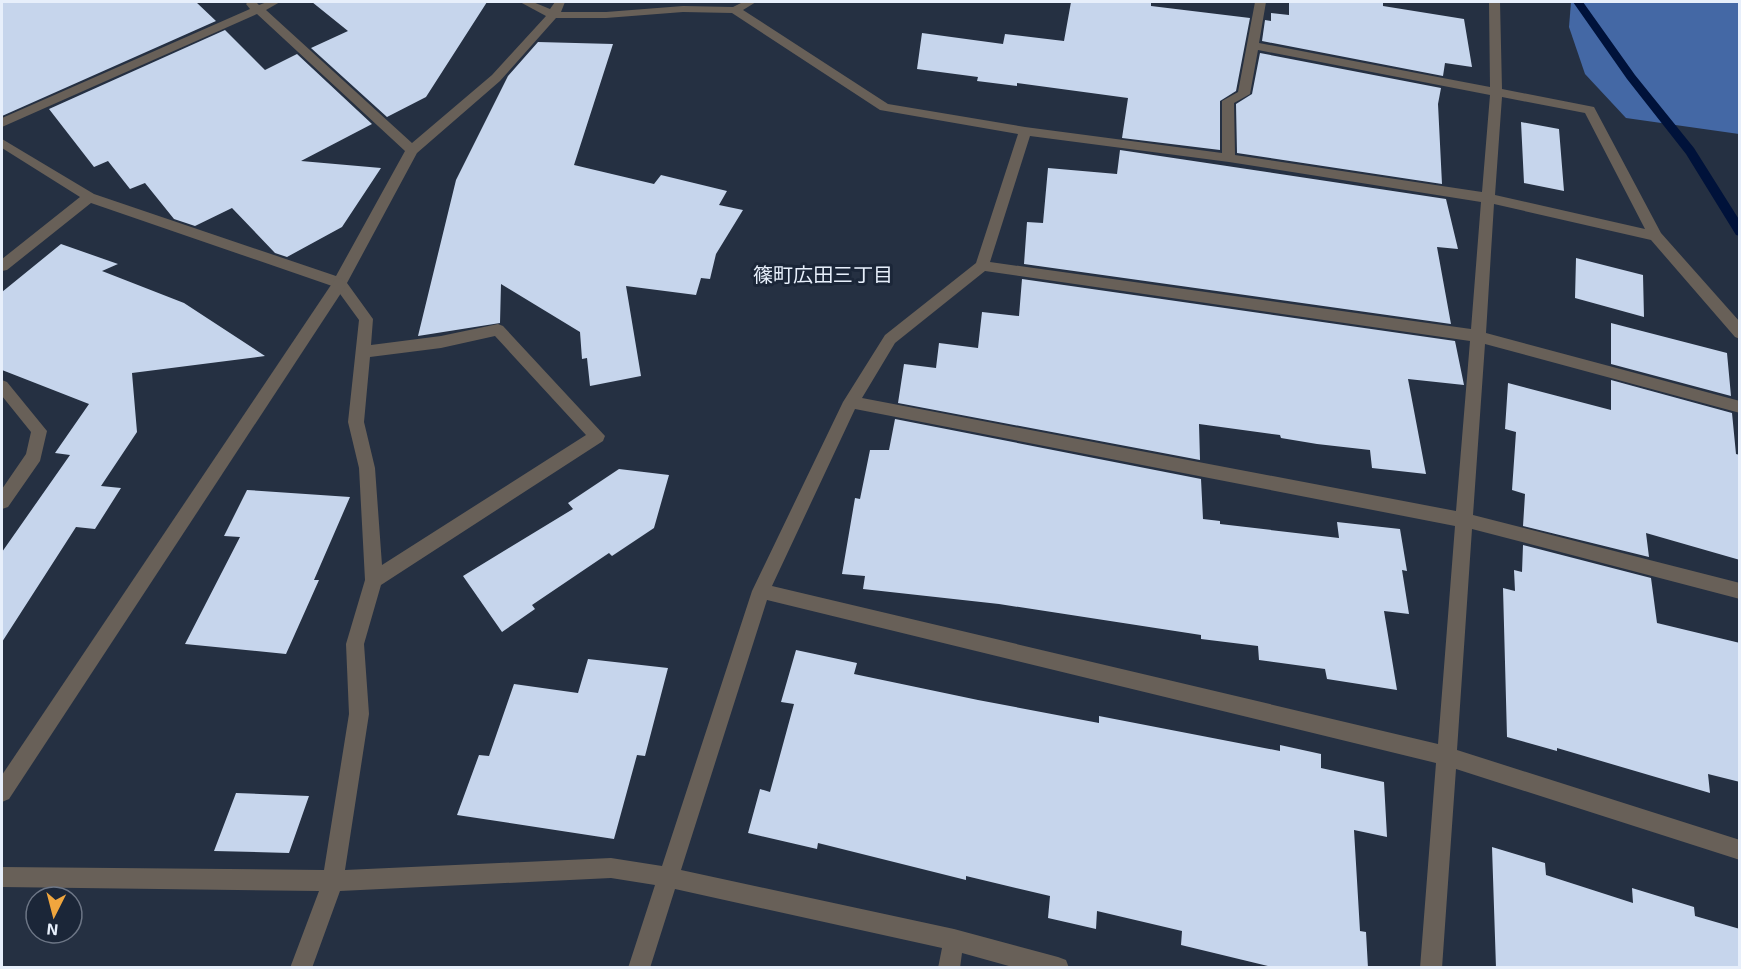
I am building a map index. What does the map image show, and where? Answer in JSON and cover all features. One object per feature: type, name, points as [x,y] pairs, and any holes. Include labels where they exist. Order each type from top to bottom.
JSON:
[{"type":"street","points":[[2,123],[254,5],[275,2]]},
{"type":"street","points":[[525,2],[553,15],[606,15],[683,5],[735,10],[884,107],[1025,131],[1229,158],[1488,198],[1656,236]]},
{"type":"street","points":[[2,792],[340,283],[412,150],[496,78],[553,15],[560,2]]},
{"type":"street","points":[[735,10],[751,2]]},
{"type":"street","points":[[1229,158],[1228,101],[1244,94],[1260,2]]},
{"type":"street","points":[[1431,968],[1496,92],[1495,2]]},
{"type":"street","points":[[254,5],[412,150]]},
{"type":"street","points":[[1252,45],[1590,110],[1656,236],[1740,333]]},
{"type":"street","points":[[639,968],[761,591],[851,402],[890,339],[982,266],[1025,131]]},
{"type":"street","points":[[2,143],[89,197],[340,283],[366,319],[356,422],[367,468],[374,580],[355,644],[359,714],[333,881],[301,968]]},
{"type":"street","points":[[2,266],[89,197]]},
{"type":"street","points":[[982,266],[1478,336],[1740,407]]},
{"type":"street","points":[[363,352],[441,342],[498,330],[597,436],[374,580]]},
{"type":"street","points":[[2,386],[39,431],[34,456],[2,502]]},
{"type":"street","points":[[851,402],[1464,520],[1740,591]]},
{"type":"street","points":[[761,591],[1446,756],[1740,850]]},
{"type":"street","points":[[2,877],[333,881],[611,868],[667,877],[954,940],[1058,968]]},
{"type":"street","points":[[949,968],[954,940]]},
{"type":"shaded area","points":[[1571,2],[1739,2],[1739,134],[1626,118],[1585,74],[1569,27]]},
{"type":"building","points":[[2,2],[196,2],[216,21],[2,116]]},
{"type":"building","points":[[312,2],[487,2],[426,97],[387,117],[311,48],[348,31]]},
{"type":"building","points":[[1071,2],[1151,2],[1151,6],[1250,18],[1236,91],[1220,101],[1220,150],[1122,138],[1128,98],[1017,83],[1017,86],[977,81],[978,77],[917,69],[922,33],[1003,44],[1005,34],[1064,41]]},
{"type":"building","points":[[1289,2],[1383,2],[1383,6],[1464,19],[1472,67],[1445,63],[1443,76],[1262,41],[1265,20],[1271,21],[1271,13],[1289,15]]},
{"type":"building","points":[[225,30],[265,70],[297,54],[372,124],[301,161],[381,168],[342,227],[287,257],[275,253],[232,208],[195,226],[174,219],[145,183],[130,189],[108,161],[94,167],[49,109]]},
{"type":"building","points":[[538,42],[613,44],[574,165],[654,184],[661,175],[727,191],[719,205],[743,210],[716,254],[710,279],[701,278],[696,295],[626,286],[641,376],[590,386],[587,358],[582,359],[580,332],[501,284],[500,323],[418,336],[456,180],[508,76]]},
{"type":"building","points":[[1260,53],[1441,88],[1438,104],[1442,184],[1237,153],[1236,104],[1252,94]]},
{"type":"building","points":[[1521,122],[1559,129],[1564,191],[1524,183]]},
{"type":"building","points":[[1120,150],[1446,199],[1458,249],[1437,247],[1451,324],[1024,264],[1027,222],[1043,223],[1048,168],[1117,174]]},
{"type":"building","points":[[61,244],[118,264],[102,271],[184,303],[265,356],[132,373],[137,432],[101,486],[121,488],[95,529],[76,527],[2,642],[2,552],[70,455],[55,453],[89,404],[2,370],[2,292]]},
{"type":"building","points":[[1576,258],[1643,275],[1644,317],[1575,298]]},
{"type":"building","points":[[1022,279],[1455,341],[1464,385],[1408,379],[1426,474],[1372,468],[1370,450],[1317,444],[1281,438],[1280,435],[1199,424],[1200,460],[898,403],[904,364],[936,368],[939,343],[978,348],[982,312],[1019,316]]},
{"type":"building","points":[[1611,323],[1727,353],[1731,396],[1611,364]]},
{"type":"building","points":[[1611,380],[1732,413],[1736,454],[1740,455],[1740,560],[1646,533],[1649,557],[1523,526],[1525,494],[1512,490],[1516,432],[1505,429],[1508,383],[1611,410]]},
{"type":"building","points":[[895,419],[1201,479],[1203,519],[1220,521],[1220,524],[1339,538],[1337,522],[1400,529],[1407,571],[1402,570],[1409,614],[1384,611],[1397,690],[1327,679],[1325,669],[1259,660],[1258,646],[1201,639],[1201,635],[999,604],[863,589],[865,576],[842,574],[855,498],[860,499],[870,450],[889,450]]},
{"type":"building","points":[[619,469],[669,475],[654,528],[612,556],[609,553],[532,605],[535,609],[502,632],[463,576],[573,509],[568,503]]},
{"type":"building","points":[[247,490],[350,497],[314,580],[319,580],[286,654],[185,644],[240,537],[224,536]]},
{"type":"building","points":[[1523,545],[1651,578],[1657,623],[1740,643],[1740,782],[1708,774],[1710,793],[1557,748],[1557,751],[1507,737],[1503,588],[1515,591],[1514,570],[1522,572]]},
{"type":"building","points":[[796,650],[857,663],[854,674],[978,700],[1099,723],[1099,716],[1280,751],[1280,745],[1321,754],[1321,768],[1384,782],[1387,837],[1354,830],[1360,931],[1366,932],[1368,968],[1276,968],[1181,945],[1182,931],[1097,911],[1096,929],[1048,918],[1050,896],[966,876],[966,880],[818,843],[817,849],[748,833],[760,789],[770,792],[794,704],[781,702]]},
{"type":"building","points":[[588,659],[668,668],[645,756],[637,755],[614,839],[457,815],[479,755],[489,756],[514,684],[578,693]]},
{"type":"building","points":[[236,793],[309,796],[289,853],[214,851]]},
{"type":"building","points":[[1492,847],[1545,863],[1546,875],[1633,903],[1632,888],[1694,907],[1695,916],[1740,929],[1740,968],[1496,968]]},
{"type":"waterway","points":[[1578,2],[1631,77],[1690,151],[1740,232]]},
{"type":"district","name":"篠町広田三丁目","points":[[823,274]]}]
